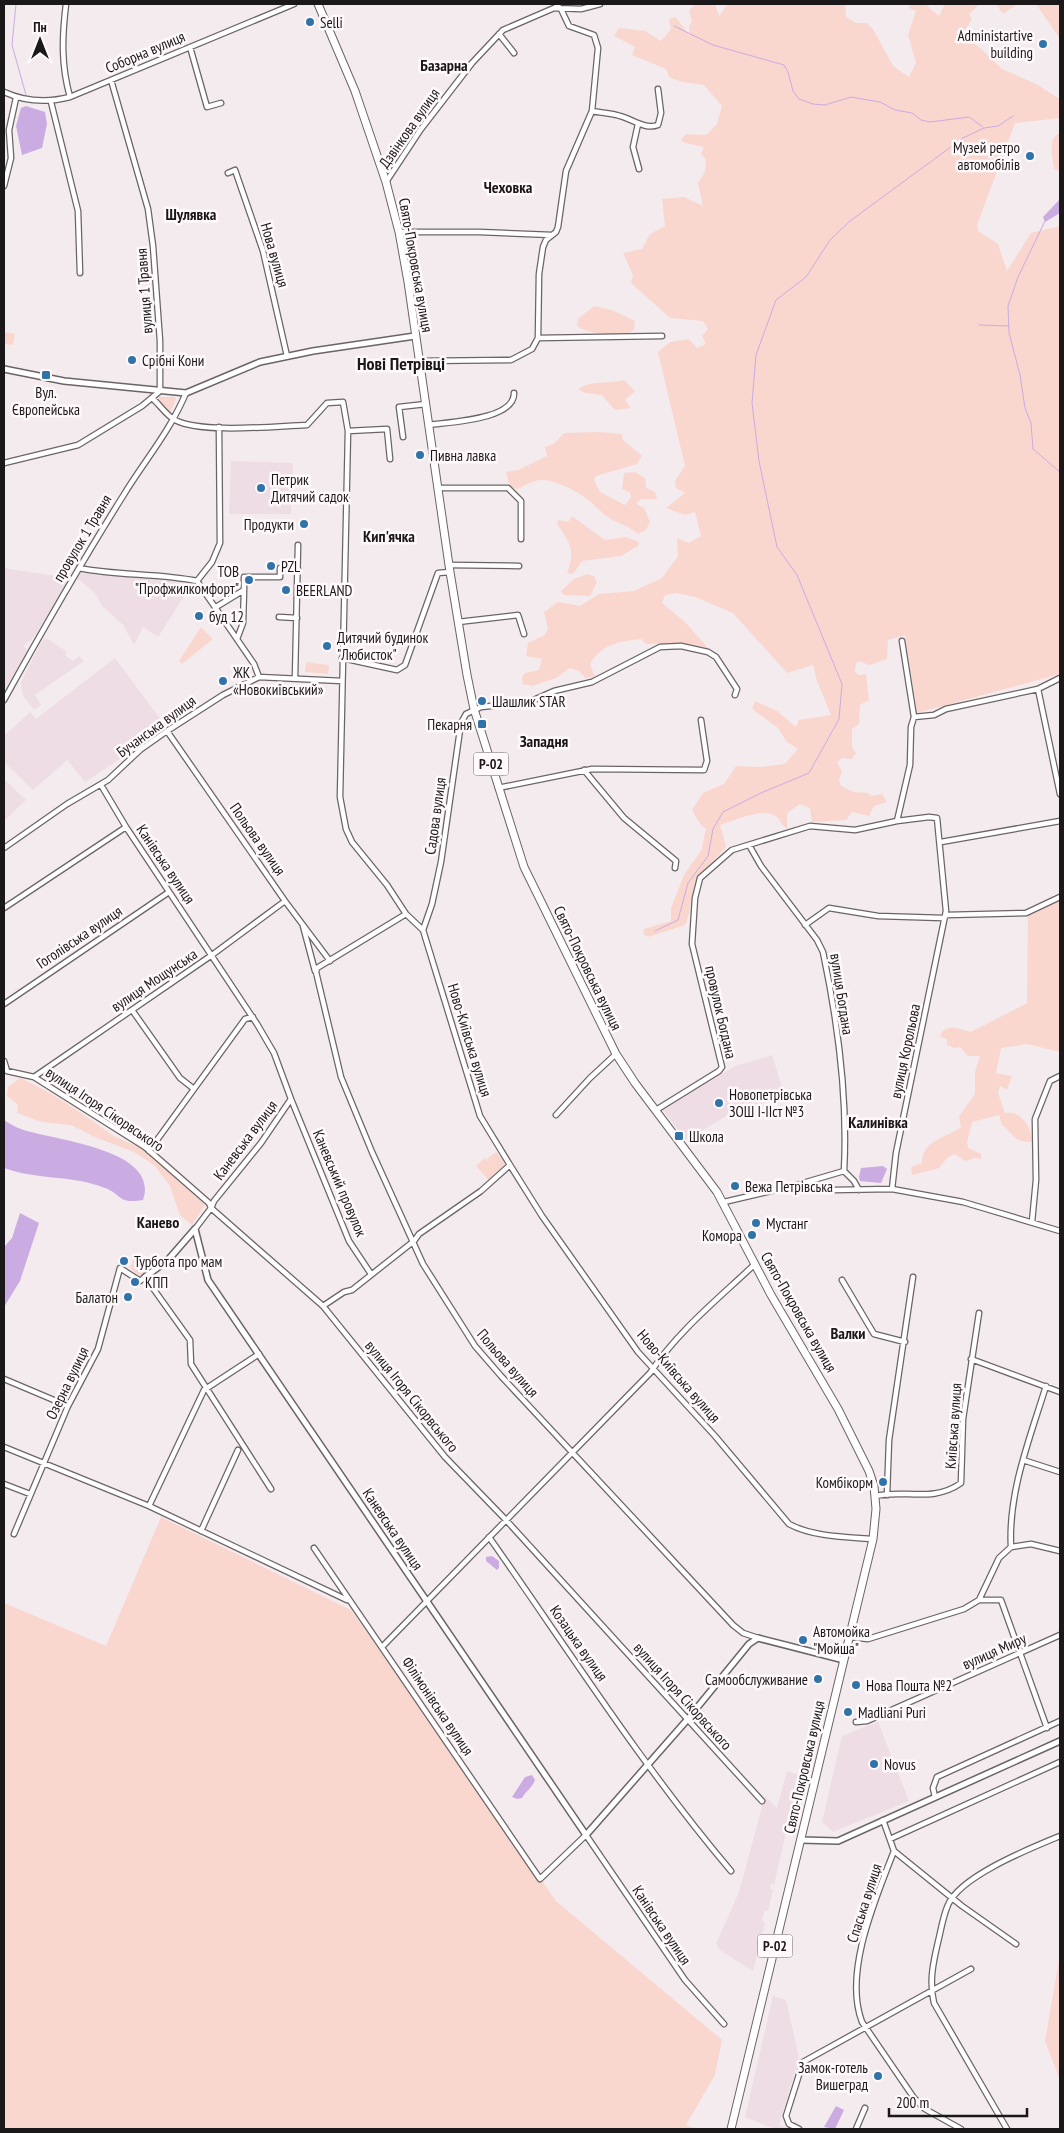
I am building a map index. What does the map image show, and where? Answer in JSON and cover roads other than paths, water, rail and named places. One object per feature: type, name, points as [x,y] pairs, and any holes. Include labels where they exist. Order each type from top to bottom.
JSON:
[{"type":"main road","name":"Свято-Покровська вулиця","points":[[318,4],[355,91],[386,182],[399,232],[416,336],[449,568],[474,709],[524,867],[616,1054],[724,1202],[755,1264],[838,1409],[869,1471],[875,1496],[873,1539],[731,2129]]},
{"type":"street","points":[[66,4],[62,46],[63,69],[70,97]]},
{"type":"street","name":"Соборна вулиця","points":[[4,92],[16,98],[51,102],[70,97],[294,4]]},
{"type":"street","points":[[419,361],[511,360],[532,349],[538,338],[540,260],[546,240],[553,235],[558,227],[566,171],[592,112],[598,40],[594,35],[569,26],[562,9],[556,4]]},
{"type":"street","name":"Дзвінкова вулиця","points":[[386,182],[421,129],[472,63],[499,34],[515,23],[554,8],[581,9],[600,4]]},
{"type":"street","points":[[499,34],[514,53]]},
{"type":"street","points":[[190,47],[207,107],[221,104]]},
{"type":"street","name":"вулиця 1 Травня","points":[[111,80],[148,209],[153,246],[160,341],[160,391]]},
{"type":"street","points":[[592,112],[619,116],[638,124],[658,125],[661,113],[658,89]]},
{"type":"street","points":[[4,186],[11,158],[9,130],[16,98]]},
{"type":"street","points":[[51,102],[72,176],[78,211],[80,273]]},
{"type":"street","points":[[638,124],[634,147],[639,169]]},
{"type":"street","name":"Нова вулиця","points":[[228,172],[235,170],[263,252],[287,356]]},
{"type":"street","points":[[399,232],[479,232],[553,235]]},
{"type":"street","points":[[4,369],[64,381],[186,392],[224,375],[287,356],[416,336]]},
{"type":"street","points":[[538,338],[662,336]]},
{"type":"street","points":[[4,463],[78,445],[153,399],[160,391]]},
{"type":"street","name":"провулок 1 Травня","points":[[4,700],[124,493],[174,420],[186,392]]},
{"type":"street","points":[[429,424],[492,415],[510,405],[514,393]]},
{"type":"street","points":[[153,399],[174,420],[200,426],[219,427],[220,543],[212,562],[197,581]]},
{"type":"street","name":"Ново-Київська вулиця","points":[[219,427],[307,425],[327,404],[343,402],[348,431],[340,733],[342,813],[352,842],[387,885],[406,914],[422,930],[480,1116],[542,1216],[652,1370],[715,1436],[789,1524],[812,1532],[873,1539]]},
{"type":"street","points":[[403,437],[399,407],[426,404]]},
{"type":"street","points":[[348,431],[387,429],[390,459]]},
{"type":"street","points":[[438,488],[508,488],[521,501],[521,539]]},
{"type":"street","points":[[295,678],[298,545]]},
{"type":"street","points":[[342,658],[397,670],[404,665],[438,573],[449,568],[519,566]]},
{"type":"street","points":[[79,568],[99,572],[173,576],[197,581],[254,664],[259,677]]},
{"type":"street","points":[[237,639],[243,623],[244,577],[280,577],[280,568],[298,569]]},
{"type":"street","points":[[216,607],[244,590]]},
{"type":"street","points":[[458,622],[518,615],[524,634]]},
{"type":"street","points":[[279,617],[297,618]]},
{"type":"street","points":[[749,845],[810,826],[855,830],[898,821],[910,765],[911,727],[914,717],[902,641]]},
{"type":"street","points":[[474,709],[529,702],[554,691],[592,682],[660,647],[696,648],[716,657],[737,689],[735,695]]},
{"type":"street","name":"Бучанська вулиця","points":[[4,848],[67,804],[101,785],[140,750],[167,731],[223,695],[259,677],[342,681]]},
{"type":"street","points":[[914,717],[934,715],[946,709],[1038,690],[1060,678]]},
{"type":"street","points":[[1038,690],[1060,794]]},
{"type":"street","name":"Садова вулиця","points":[[422,930],[432,904],[442,862],[461,723],[466,714],[474,709]]},
{"type":"street","points":[[498,788],[584,770],[704,770],[707,761],[701,720]]},
{"type":"street","name":"Польова вулиця","points":[[167,731],[285,901],[330,961]]},
{"type":"street","points":[[584,770],[624,818],[676,861],[675,868]]},
{"type":"street","name":"Канівська вулиця","points":[[101,785],[126,827],[212,955]]},
{"type":"street","name":"вулиця Корольова","points":[[892,1190],[896,1153],[943,918],[946,911],[941,842],[937,818],[898,821]]},
{"type":"street","points":[[941,842],[1060,821]]},
{"type":"street","points":[[4,908],[126,827]]},
{"type":"street","name":"вулиця Богдана","points":[[749,845],[761,866],[806,925],[823,952],[828,977],[846,1128],[844,1171]]},
{"type":"street","name":"провулок Богдана","points":[[656,1110],[719,1071],[722,1067],[692,944],[695,898],[700,878],[732,850],[749,845]]},
{"type":"street","name":"Гоголівська вулиця","points":[[4,1004],[169,892]]},
{"type":"street","points":[[806,925],[829,908],[878,916],[943,918],[947,915],[1026,913],[1060,897]]},
{"type":"street","name":"вулиця Мощунська","points":[[34,1077],[212,955],[285,901]]},
{"type":"street","points":[[316,972],[317,968],[406,914]]},
{"type":"street","name":"Польова вулиця","points":[[302,922],[341,1076],[372,1152],[423,1264],[475,1346],[743,1633],[844,1660]]},
{"type":"street","points":[[374,934],[377,941]]},
{"type":"street","name":"Каневська вулиця","points":[[212,955],[253,1017],[274,1053],[290,1099],[261,1143],[214,1201],[195,1230],[208,1280],[586,1835]]},
{"type":"street","points":[[132,1010],[180,1078],[194,1089]]},
{"type":"street","points":[[150,1151],[245,1019],[253,1017]]},
{"type":"street","points":[[556,1115],[596,1072],[616,1054]]},
{"type":"street","name":"вулиця Ігоря Сікорвського","points":[[4,1061],[7,1071],[34,1077],[150,1151],[209,1203],[211,1208],[323,1306],[445,1458],[506,1520],[762,1801]]},
{"type":"street","points":[[1032,1222],[1036,1180],[1035,1119],[1050,1081],[1060,1076]]},
{"type":"street","name":"Каневський провулок","points":[[290,1099],[349,1241],[371,1274]]},
{"type":"street","points":[[323,1306],[352,1290],[414,1241],[419,1234],[481,1191],[510,1165]]},
{"type":"street","points":[[724,1202],[802,1184],[844,1171],[854,1180],[859,1190]]},
{"type":"street","points":[[802,1184],[833,1190],[892,1190],[963,1202],[1060,1231]]},
{"type":"street","points":[[195,1230],[168,1260],[146,1277],[190,1340],[191,1364],[271,1489]]},
{"type":"street","points":[[382,1647],[652,1370],[656,1361],[683,1331],[755,1264]]},
{"type":"street","name":"Озерна вулиця","points":[[14,1534],[42,1463],[68,1406],[98,1349],[120,1268],[140,1281],[146,1277]]},
{"type":"street","points":[[887,1495],[889,1440],[905,1342],[913,1277]]},
{"type":"street","points":[[842,1280],[874,1334],[905,1342]]},
{"type":"street","name":"Київська вулиця","points":[[875,1496],[929,1494],[953,1489],[961,1483],[963,1419],[979,1313]]},
{"type":"street","points":[[149,1506],[207,1388],[259,1354]]},
{"type":"street","points":[[972,1359],[1060,1392]]},
{"type":"street","points":[[4,1379],[68,1406]]},
{"type":"street","points":[[1011,1547],[1012,1514],[1023,1460],[1046,1386]]},
{"type":"street","points":[[4,1447],[149,1506],[349,1601]]},
{"type":"street","points":[[201,1531],[238,1450]]},
{"type":"street","points":[[1023,1460],[1060,1472]]},
{"type":"street","points":[[4,1484],[30,1494]]},
{"type":"street","name":"Козацька вулиця","points":[[489,1537],[696,1830],[731,1871]]},
{"type":"street","points":[[979,1600],[999,1558],[1011,1547],[1031,1544],[1060,1551]]},
{"type":"street","name":"Філімонівська вулиця","points":[[314,1548],[540,1879],[586,1835]]},
{"type":"street","points":[[850,1637],[868,1639],[877,1637],[964,1608],[979,1600],[994,1598],[1001,1600],[1046,1728]]},
{"type":"street","name":"вулиця Миру","points":[[856,1722],[867,1721],[1060,1635]]},
{"type":"street","points":[[586,1835],[687,1720],[749,1644],[758,1638]]},
{"type":"street","points":[[935,1797],[933,1788],[937,1777],[1060,1721]]},
{"type":"street","points":[[801,1840],[838,1841],[1060,1741]]},
{"type":"street","points":[[890,1839],[1060,1762]]},
{"type":"street","points":[[884,1820],[894,1851],[952,1898],[1016,1944]]},
{"type":"street","name":"Канівська вулиця","points":[[586,1835],[685,1980],[724,2024]]},
{"type":"street","points":[[1006,2129],[934,2003],[932,1969],[948,1906],[952,1898],[962,1887],[990,1869],[1060,1836]]},
{"type":"street","name":"Спаська вулиця","points":[[894,1851],[862,1940],[857,2009],[862,2022],[924,2109],[961,2129]]},
{"type":"street","points":[[799,2129],[789,2124],[786,2116],[803,2062],[971,1969]]},
{"type":"street","points":[[856,2129],[865,2108]]},
{"type":"waterway","points":[[16,4],[12,45],[26,95]]},
{"type":"waterway","points":[[674,26],[713,45],[784,65],[793,91],[799,99],[813,104],[825,105],[851,97],[880,102],[895,110],[912,113],[921,120],[930,122],[969,117],[983,127]]},
{"type":"waterway","points":[[655,931],[678,920],[688,883],[708,856],[713,829],[723,812],[761,793],[809,773],[839,719],[842,684],[797,575],[777,547],[759,461],[752,403],[756,355],[776,300],[806,277],[830,240],[850,221],[963,138],[984,128],[998,126],[1013,116]]},
{"type":"waterway","points":[[1045,221],[1018,277],[1008,306],[1009,333],[1020,375],[1025,408],[1031,423],[1033,449],[1060,472]]},
{"type":"waterway","points":[[979,325],[1009,326]]},
{"type":"place","name":"Selli","points":[[310,22]]},
{"type":"place","name":"Administartive building","points":[[1043,44]]},
{"type":"place","name":"Музей ретро автомобілів","points":[[1030,156]]},
{"type":"place","name":"Срібні Кони","points":[[132,360]]},
{"type":"place","name":"Вул. Європейська","points":[[46,375]]},
{"type":"place","name":"Пивна лавка","points":[[420,455]]},
{"type":"place","name":"Петрик Дитячий садок","points":[[261,488]]},
{"type":"place","name":"Продукти","points":[[304,524]]},
{"type":"place","name":"PZL","points":[[271,566]]},
{"type":"place","name":"ТОВ \"Профжилкомфорт\"","points":[[249,580]]},
{"type":"place","name":"BEERLAND","points":[[286,590]]},
{"type":"place","name":"буд 12","points":[[199,616]]},
{"type":"place","name":"Дитячий будинок \"Любисток\"","points":[[327,646]]},
{"type":"place","name":"ЖК «Новокиївський»","points":[[223,681]]},
{"type":"place","name":"Шашлик STAR","points":[[482,701]]},
{"type":"place","name":"Пекарня","points":[[482,724]]},
{"type":"place","name":"Новопетрівська ЗОШ I-IIст №3","points":[[719,1103]]},
{"type":"place","name":"Школа","points":[[679,1136]]},
{"type":"place","name":"Вежа Петрівська","points":[[735,1186]]},
{"type":"place","name":"Мустанг","points":[[756,1223]]},
{"type":"place","name":"Комора","points":[[752,1235]]},
{"type":"place","name":"Турбота про мам","points":[[124,1261]]},
{"type":"place","name":"КПП","points":[[135,1282]]},
{"type":"place","name":"Балатон","points":[[128,1297]]},
{"type":"place","name":"Комбікорм","points":[[883,1482]]},
{"type":"place","name":"Автомойка \"Мойша\"","points":[[803,1640]]},
{"type":"place","name":"Самообслуживание","points":[[818,1679]]},
{"type":"place","name":"Нова Пошта №2","points":[[856,1685]]},
{"type":"place","name":"Madliani Puri","points":[[848,1712]]},
{"type":"place","name":"Novus","points":[[874,1764]]},
{"type":"place","name":"Замок-готель Вишеград","points":[[878,2076]]},
{"type":"district","name":"Базарна","points":[[444,65]]},
{"type":"district","name":"Чеховка","points":[[508,187]]},
{"type":"district","name":"Шулявка","points":[[191,214]]},
{"type":"district","name":"Нові Петрівці","points":[[401,363]]},
{"type":"district","name":"Кип'ячка","points":[[389,536]]},
{"type":"district","name":"Западня","points":[[544,741]]},
{"type":"district","name":"Калинівка","points":[[878,1122]]},
{"type":"district","name":"Канево","points":[[158,1222]]},
{"type":"district","name":"Валки","points":[[848,1333]]}]
